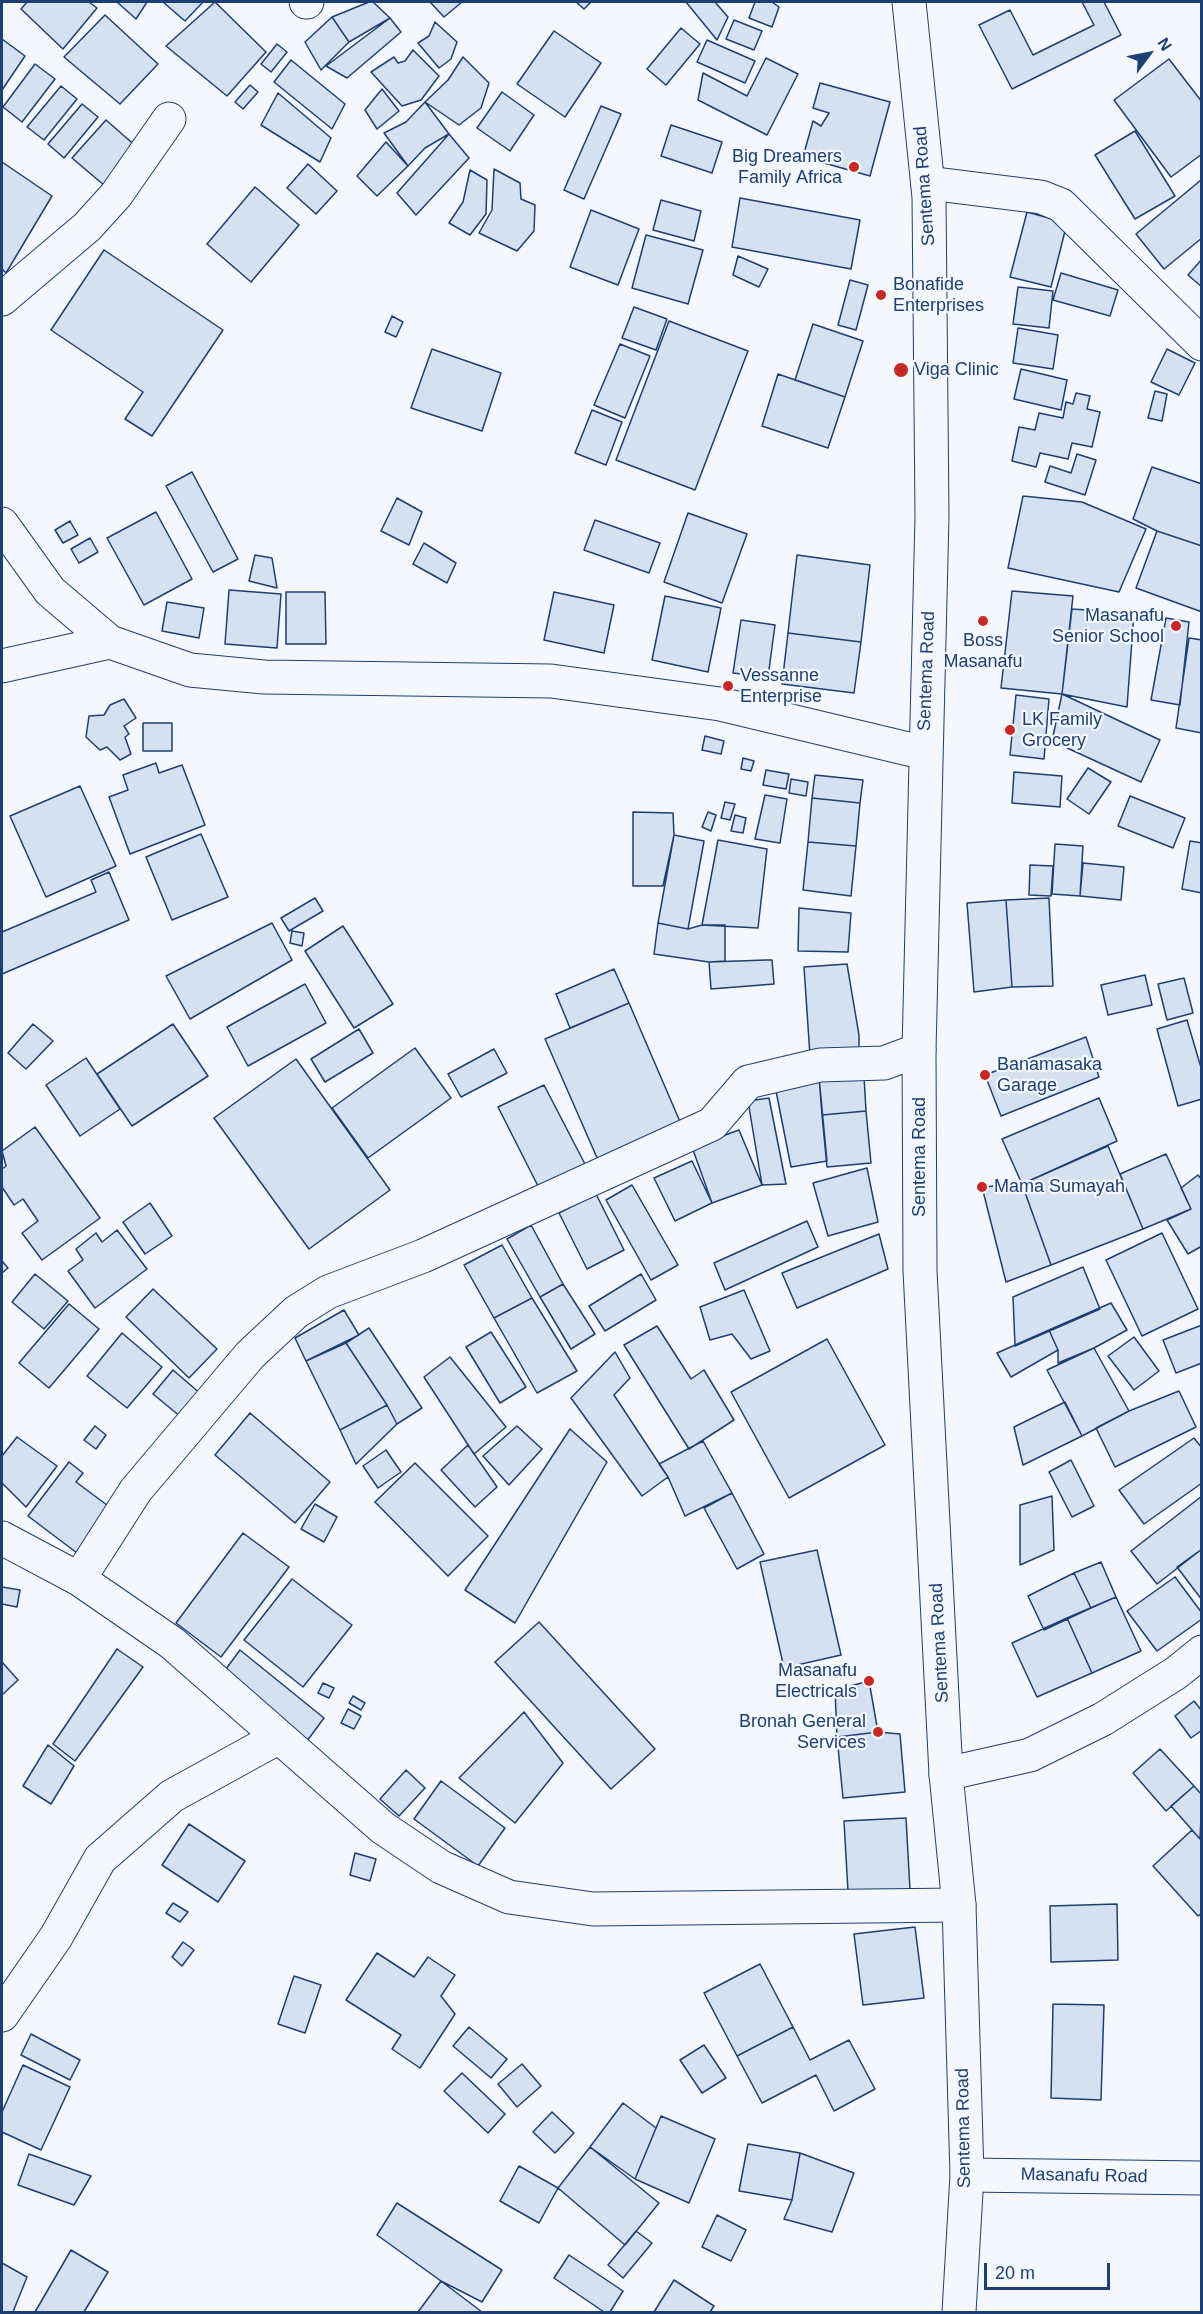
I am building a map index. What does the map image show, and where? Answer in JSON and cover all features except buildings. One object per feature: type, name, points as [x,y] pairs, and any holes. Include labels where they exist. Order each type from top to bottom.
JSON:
[{"type":"street","name":"Sentema Road","points":[[909,2],[928,183],[932,516],[919,1050],[920,1271],[946,1774],[959,1905],[967,2175],[959,2313]]},
{"type":"street","points":[[2,299],[87,227],[116,195],[169,119]]},
{"type":"street","points":[[928,183],[1041,197],[1061,205],[1202,344]]},
{"type":"street","points":[[2,524],[50,591],[110,642],[190,670],[264,677],[551,681],[720,704],[925,753]]},
{"type":"street","points":[[2,666],[110,642]]},
{"type":"street","points":[[79,1580],[136,1490],[250,1355],[296,1312],[328,1292],[423,1256],[712,1124],[748,1082],[820,1065],[884,1063],[919,1050]]},
{"type":"street","points":[[2,1538],[79,1580],[172,1643],[383,1828],[441,1867],[508,1897],[593,1909],[959,1905]]},
{"type":"street","points":[[946,1774],[1030,1755],[1103,1719],[1176,1673],[1202,1652]]},
{"type":"street","points":[[2,2015],[56,1937],[100,1859],[172,1796],[279,1737]]},
{"type":"street","name":"Masanafu Road","points":[[967,2175],[1202,2178]]},
{"type":"place","name":"Big Dreamers Family Africa","points":[[854,167]]},
{"type":"place","name":"Bonafide Enterprises","points":[[881,295]]},
{"type":"place","name":"Viga Clinic","points":[[901,370]]},
{"type":"place","name":"Boss Masanafu","points":[[983,621]]},
{"type":"place","name":"Masanafu Senior School","points":[[1176,626]]},
{"type":"place","name":"Vessanne Enterprise","points":[[728,686]]},
{"type":"place","name":"LK Family Grocery","points":[[1010,730]]},
{"type":"place","name":"Banamasaka Garage","points":[[985,1075]]},
{"type":"place","name":"Mama Sumayah","points":[[982,1187]]},
{"type":"place","name":"Masanafu Electricals","points":[[869,1681]]},
{"type":"place","name":"Bronah General Services","points":[[878,1732]]}]
